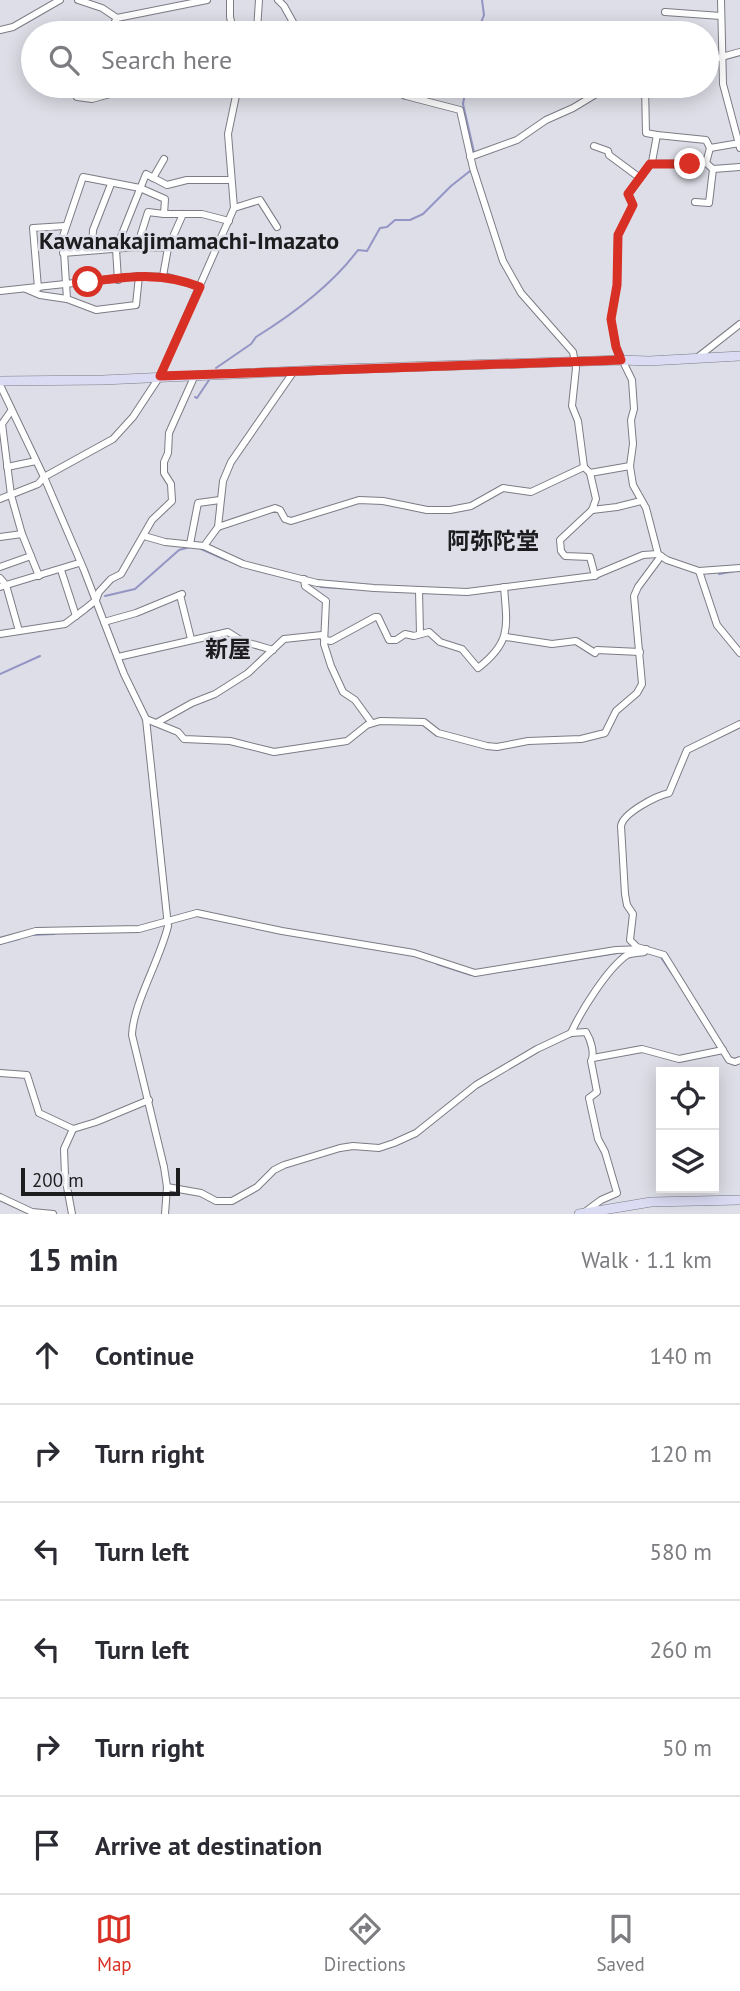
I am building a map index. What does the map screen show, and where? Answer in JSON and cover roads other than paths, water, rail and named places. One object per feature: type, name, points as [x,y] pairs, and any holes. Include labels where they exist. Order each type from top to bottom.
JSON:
[{"type":"street","points":[[23,21],[60,0]]},
{"type":"street","points":[[78,0],[102,8],[117,18],[207,0]]},
{"type":"street","points":[[230,0],[232,21]]},
{"type":"street","points":[[258,21],[259,0]]},
{"type":"street","points":[[278,0],[292,21]]},
{"type":"street","points":[[710,148],[740,144],[723,84],[720,0]]},
{"type":"street","points":[[666,12],[721,16]]},
{"type":"street","points":[[0,30],[21,22]]},
{"type":"street","points":[[719,58],[740,52]]},
{"type":"street","points":[[0,499],[38,484],[44,477],[113,439],[133,417],[160,376],[234,208],[228,134],[236,98]]},
{"type":"street","points":[[414,98],[460,110],[470,156],[503,261],[515,284],[573,352],[576,362],[572,407],[578,421],[587,470],[596,499],[592,510],[560,540],[561,551],[565,556],[590,557],[595,576]]},
{"type":"street","points":[[470,156],[517,140],[546,120],[590,98]]},
{"type":"street","points":[[646,98],[646,133],[706,141],[710,148],[706,163]]},
{"type":"street","points":[[146,719],[178,732],[184,739],[230,741],[274,752],[347,741],[372,722],[424,722],[438,733],[487,746],[599,736],[610,726],[615,711],[637,693],[642,684],[634,596],[659,555],[646,508],[633,485],[630,466],[634,396],[632,380],[616,347],[611,319],[617,285],[618,235],[633,205],[628,194],[650,164],[657,135]]},
{"type":"street","points":[[594,146],[608,151],[609,155],[640,178]]},
{"type":"street","points":[[153,178],[164,159]]},
{"type":"street","points":[[650,164],[706,163],[713,169],[740,167]]},
{"type":"street","points":[[695,202],[709,202],[713,169]]},
{"type":"street","points":[[118,279],[117,249],[146,174],[167,185],[187,180],[231,180]]},
{"type":"street","points":[[67,299],[63,236],[83,177],[140,188],[165,199],[164,214]]},
{"type":"street","points":[[92,250],[93,230],[111,184]]},
{"type":"street","points":[[234,208],[260,200],[277,227]]},
{"type":"street","points":[[137,247],[148,212],[202,214],[229,221]]},
{"type":"street","points":[[163,276],[168,248],[183,214]]},
{"type":"street","points":[[38,288],[33,228],[65,226]]},
{"type":"street","points":[[63,253],[137,247],[168,248]]},
{"type":"street","points":[[0,291],[139,276],[163,276],[200,287]]},
{"type":"street","points":[[24,288],[96,310],[136,305],[139,276]]},
{"type":"street","points":[[698,358],[740,324]]},
{"type":"street","points":[[165,1214],[167,1187],[132,1035],[133,1020],[164,942],[168,923],[146,719],[44,477],[0,383],[740,356]]},
{"type":"street","points":[[204,546],[218,527],[223,481],[230,462],[294,371]]},
{"type":"street","points":[[0,634],[65,624],[96,600],[99,592],[111,579],[121,574],[152,520],[172,501],[171,484],[164,473],[169,433],[194,375]]},
{"type":"street","points":[[11,411],[2,424],[11,495],[22,534],[39,576]]},
{"type":"street","points":[[7,467],[36,461]]},
{"type":"street","points":[[218,527],[275,508],[280,510],[285,519],[291,521],[359,500],[383,501],[427,510],[450,510],[471,506],[503,488],[531,492],[587,470],[630,466]]},
{"type":"street","points":[[190,544],[198,503],[220,500]]},
{"type":"street","points":[[592,510],[642,501]]},
{"type":"street","points":[[0,537],[22,534]]},
{"type":"street","points":[[144,536],[165,542],[204,546],[243,564],[332,586],[467,592],[595,576],[643,555],[659,555],[699,571],[740,568]]},
{"type":"street","points":[[0,567],[31,556]]},
{"type":"street","points":[[3,586],[79,563]]},
{"type":"street","points":[[61,570],[76,616]]},
{"type":"street","points":[[699,571],[717,625],[740,653]]},
{"type":"street","points":[[0,579],[19,631]]},
{"type":"street","points":[[304,579],[305,586],[326,601],[326,653],[337,681],[343,692],[355,700],[372,722]]},
{"type":"street","points":[[158,723],[192,703],[215,694],[248,673],[285,639],[315,634],[331,641],[375,617],[378,617],[389,640],[396,640],[405,634],[429,632],[440,642],[458,646],[478,668],[506,636],[504,587]]},
{"type":"street","points":[[419,590],[420,634]]},
{"type":"street","points":[[104,622],[181,595],[191,639]]},
{"type":"street","points":[[118,657],[228,632],[242,640],[273,650]]},
{"type":"street","points":[[506,636],[525,642],[552,644],[576,641],[595,653],[597,650],[639,652]]},
{"type":"street","points":[[740,724],[687,750],[669,793],[658,795],[622,820],[625,894],[634,914],[630,940],[637,947],[664,955],[721,1051],[734,1062],[740,1060]]},
{"type":"street","points":[[0,941],[36,931],[133,929],[168,923],[197,913],[414,954],[475,973],[616,950],[646,949]]},
{"type":"street","points":[[571,1033],[583,1009],[603,982],[629,954],[646,952],[646,949]]},
{"type":"street","points":[[167,1187],[201,1194],[216,1201],[232,1201],[257,1187],[274,1170],[284,1165],[340,1148],[379,1148],[394,1143],[416,1133],[476,1085],[537,1049],[571,1033],[586,1032],[591,1040],[591,1061],[597,1092],[589,1098],[598,1139],[605,1152],[617,1193],[582,1213]]},
{"type":"street","points":[[593,1058],[642,1049],[679,1059],[721,1051]]},
{"type":"street","points":[[0,1073],[27,1074],[39,1113],[73,1129],[149,1100]]},
{"type":"street","points":[[72,1214],[65,1176],[64,1149],[73,1129]]},
{"type":"street","points":[[0,1198],[20,1208],[53,1214]]},
{"type":"street","points":[[582,1213],[622,1210],[651,1202],[740,1200]]},
{"type":"waterway","points":[[482,0],[484,15],[482,21]]},
{"type":"waterway","points":[[464,98],[463,104],[474,152]]},
{"type":"waterway","points":[[216,368],[311,298],[358,250],[367,251],[380,228],[387,227],[395,220],[410,220],[423,214],[470,171]]},
{"type":"waterway","points":[[195,397],[197,398],[209,380]]},
{"type":"waterway","points":[[105,596],[135,589],[179,550],[190,547]]},
{"type":"waterway","points":[[199,548],[226,560]]},
{"type":"waterway","points":[[719,574],[735,571]]},
{"type":"waterway","points":[[559,583],[592,579]]},
{"type":"waterway","points":[[321,587],[354,589]]},
{"type":"waterway","points":[[72,622],[94,606]]},
{"type":"waterway","points":[[0,674],[40,656]]},
{"type":"waterway","points":[[31,935],[54,934]]},
{"type":"waterway","points":[[0,944],[19,939]]},
{"type":"waterway","points":[[505,971],[617,953]]},
{"type":"waterway","points":[[660,956],[673,975]]},
{"type":"waterway","points":[[437,964],[471,975]]},
{"type":"district","name":"Kawanakajimamachi-Imazato","points":[[189,241]]},
{"type":"district","name":"阿弥陀堂","points":[[493,541]]},
{"type":"district","name":"新屋","points":[[228,649]]}]
